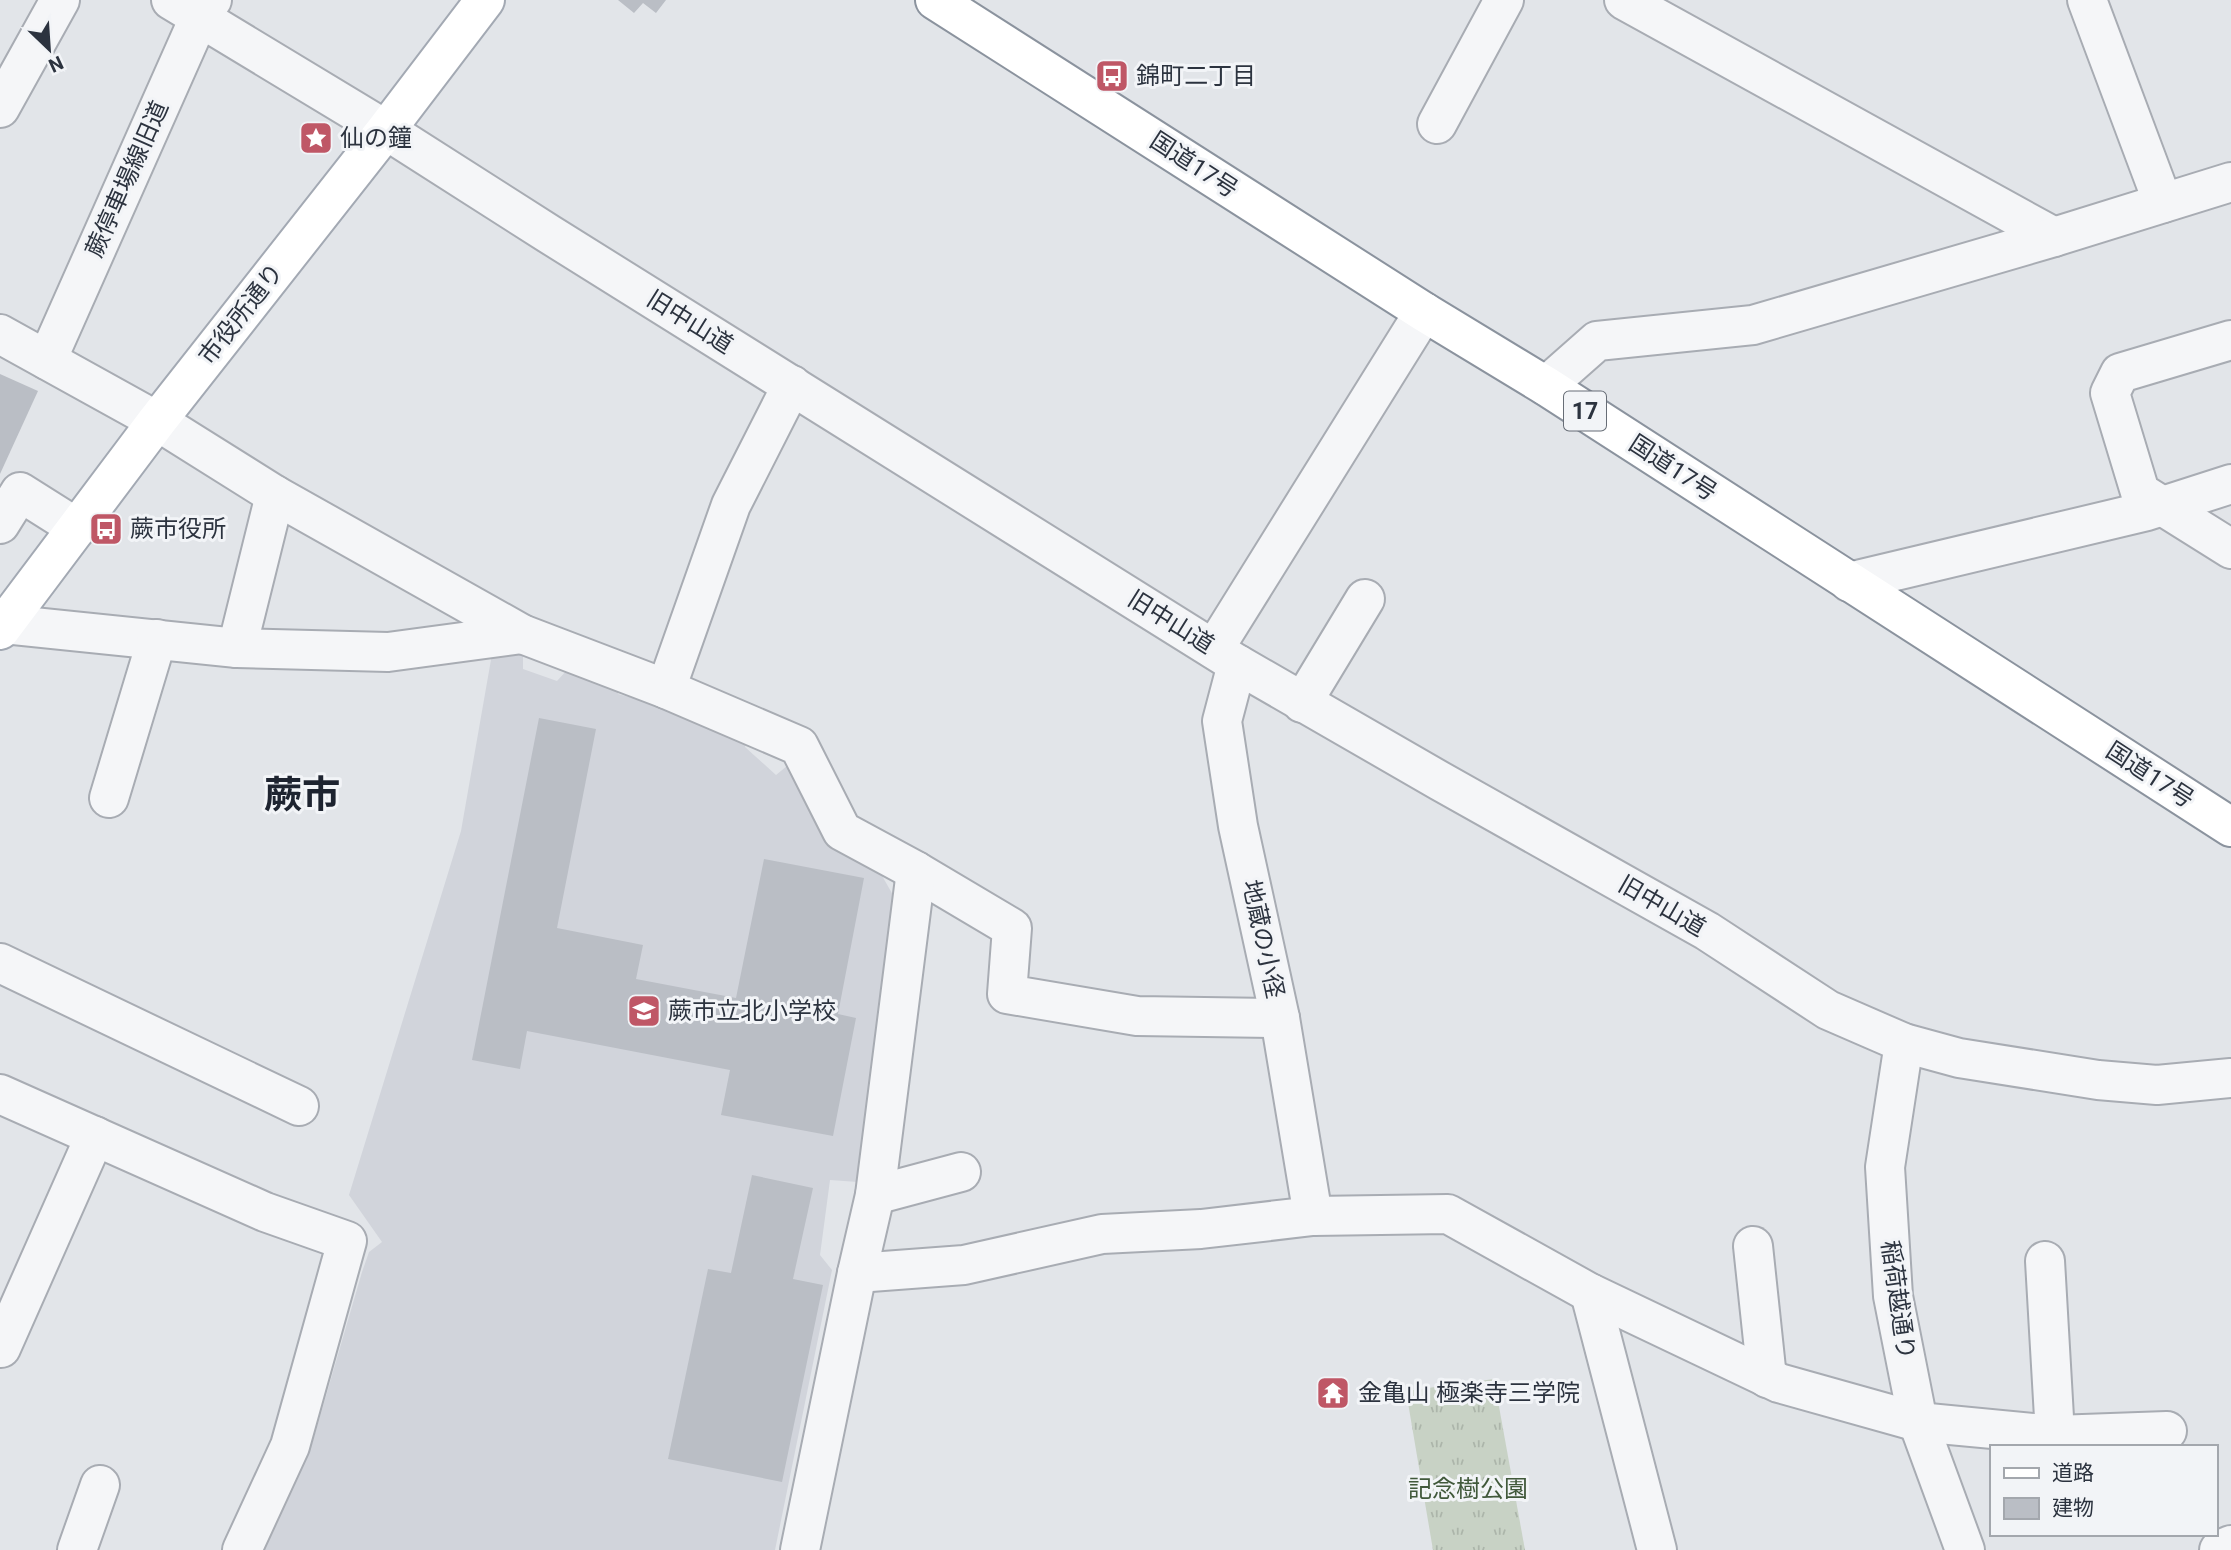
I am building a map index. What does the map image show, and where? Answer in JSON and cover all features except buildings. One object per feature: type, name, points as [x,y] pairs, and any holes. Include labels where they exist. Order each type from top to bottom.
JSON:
[{"type":"main road","name":"市役所通り","points":[[2,627],[157,421],[485,0]]},
{"type":"main road","name":"国道17号","points":[[935,0],[1424,312],[1546,386],[2231,827]]},
{"type":"street","points":[[0,108],[60,0]]},
{"type":"street","points":[[1437,124],[1504,0]]},
{"type":"street","points":[[1624,0],[2054,237]]},
{"type":"street","points":[[2087,0],[2163,203]]},
{"type":"street","name":"旧中山道","points":[[194,6],[572,248],[1226,657],[1302,703],[1707,931],[1828,1010],[1904,1043],[1959,1058],[2098,1080],[2157,1085],[2231,1078]]},
{"type":"street","name":"蕨停車場線旧道","points":[[47,360],[194,6]]},
{"type":"street","points":[[1546,386],[1598,341],[1753,325],[2231,182]]},
{"type":"street","name":"地蔵の小径","points":[[1313,1216],[1280,1017],[1238,826],[1222,721],[1226,657],[1424,312]]},
{"type":"street","points":[[0,334],[157,421],[275,495],[522,634],[666,689],[799,746],[842,831],[1013,928],[1007,994],[1137,1016],[1280,1017]]},
{"type":"street","points":[[2231,340],[2120,373],[2109,393],[2140,492],[2231,549]]},
{"type":"street","points":[[666,689],[730,505],[792,385]]},
{"type":"street","points":[[1849,582],[2164,506],[2231,484]]},
{"type":"street","points":[[0,524],[20,492],[77,528]]},
{"type":"street","points":[[237,648],[275,495]]},
{"type":"street","points":[[1302,703],[1365,599]]},
{"type":"street","points":[[2,627],[237,648],[388,652],[522,634]]},
{"type":"street","points":[[109,798],[157,639]]},
{"type":"street","points":[[800,1550],[875,1195],[916,871]]},
{"type":"street","points":[[0,963],[299,1106]]},
{"type":"street","name":"稲荷越通り","points":[[1904,1043],[1885,1167],[1893,1296],[1918,1422],[1965,1550]]},
{"type":"street","points":[[0,1094],[265,1212],[346,1241],[290,1446],[242,1550]]},
{"type":"street","points":[[1,1348],[95,1136]]},
{"type":"street","points":[[875,1195],[961,1172]]},
{"type":"street","points":[[857,1273],[964,1265],[1102,1234],[1201,1229],[1313,1216],[1448,1214],[1590,1293],[1780,1383],[1918,1422],[2055,1435],[2167,1431]]},
{"type":"street","points":[[1752,1246],[1768,1378]]},
{"type":"street","points":[[2045,1261],[2055,1435]]},
{"type":"street","points":[[1590,1293],[1657,1550]]},
{"type":"street","points":[[77,1550],[100,1485]]},
{"type":"street","points":[[2219,1550],[2231,1545]]},
{"type":"shaded area","name":"蕨市立北小学校","points":[[509,649],[523,655],[523,669],[557,681],[567,670],[620,688],[618,694],[640,700],[643,693],[748,734],[745,747],[776,775],[787,766],[826,842],[881,874],[897,902],[858,1182],[830,1180],[820,1255],[832,1270],[775,1550],[260,1550],[312,1444],[362,1272],[369,1252],[382,1242],[349,1195],[461,831],[492,654]]},
{"type":"green space","name":"記念樹公園","points":[[1494,1379],[1525,1550],[1433,1550],[1406,1391]]},
{"type":"place","name":"錦町二丁目","points":[[1112,76]]},
{"type":"place","name":"仙の鐘","points":[[316,138]]},
{"type":"place","name":"蕨市役所","points":[[106,529]]},
{"type":"place","name":"蕨市立北小学校","points":[[644,1011]]},
{"type":"place","name":"金亀山 極楽寺三学院","points":[[1333,1393]]},
{"type":"district","name":"蕨市","points":[[302,795]]}]
